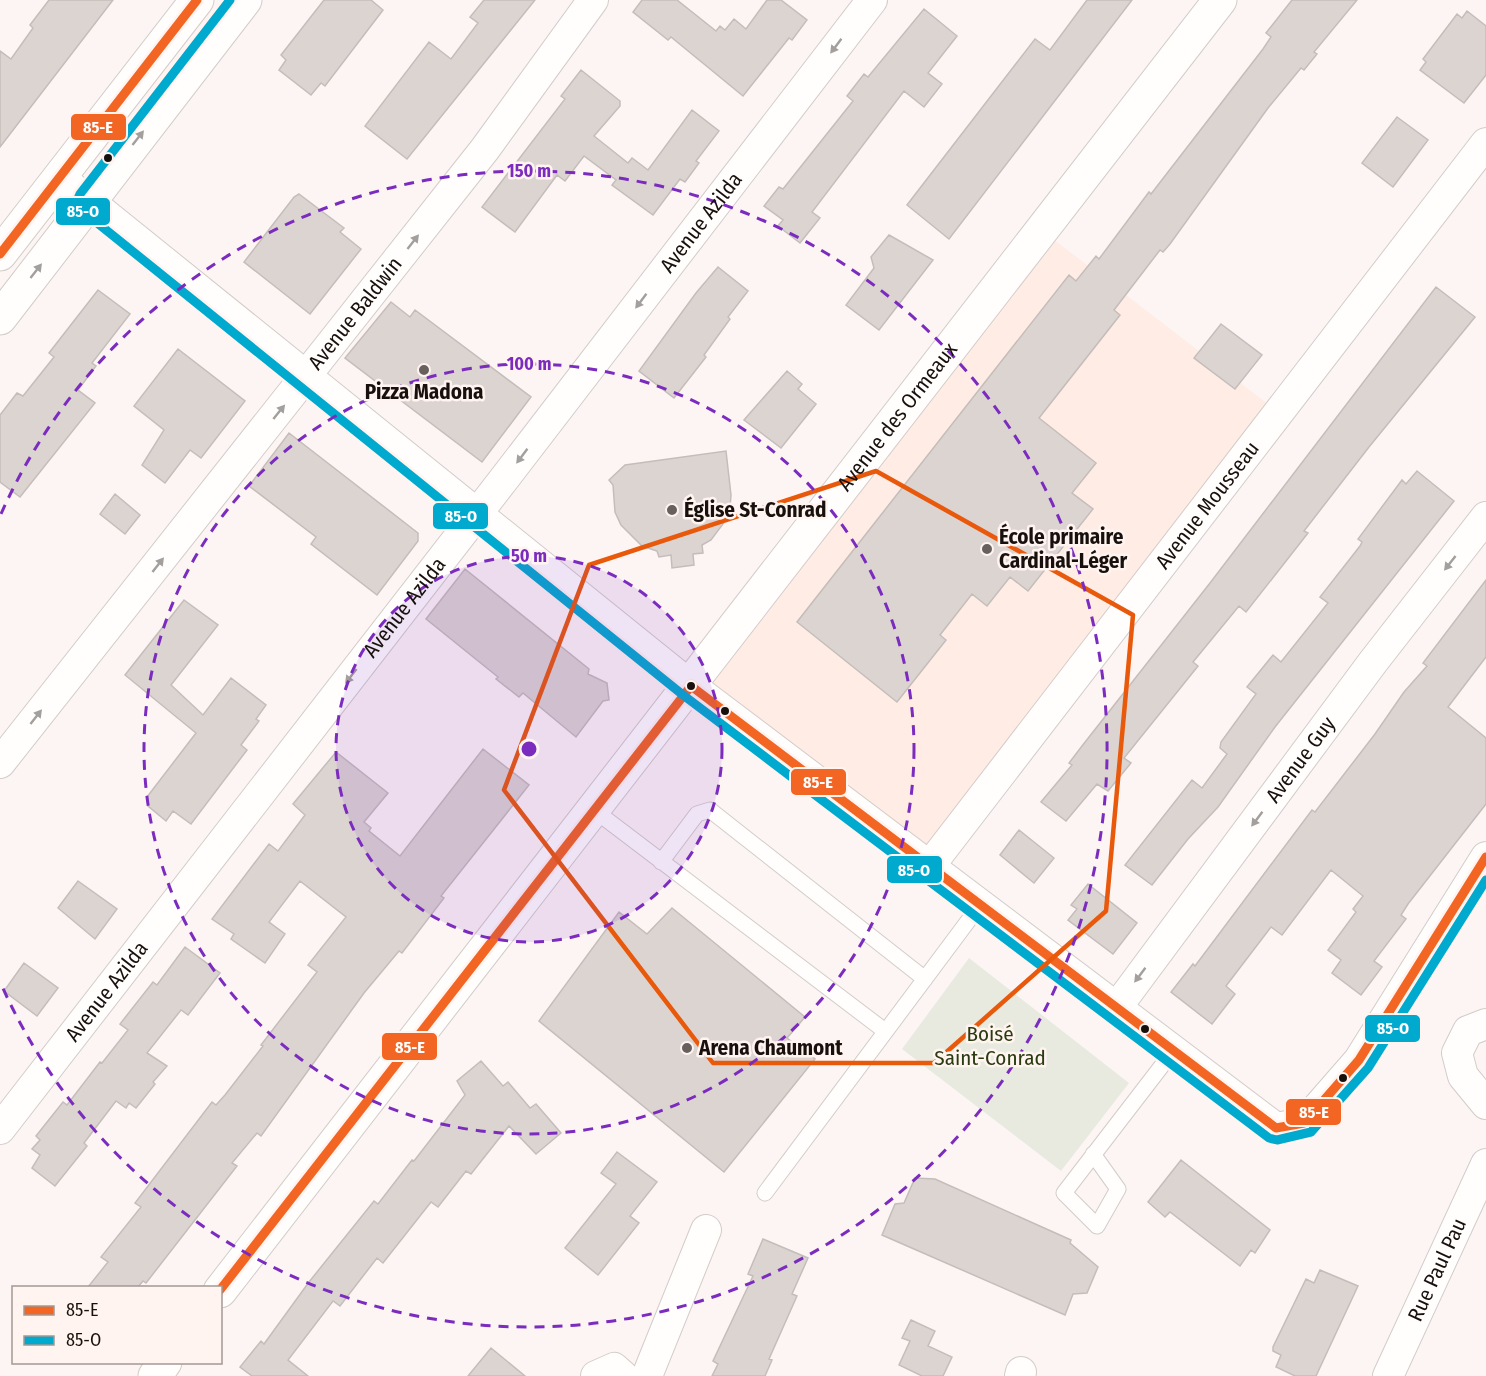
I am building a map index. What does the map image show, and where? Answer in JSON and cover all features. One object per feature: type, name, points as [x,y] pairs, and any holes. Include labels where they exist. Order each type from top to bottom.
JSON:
[{"type":"street","points":[[0,254],[198,0]]},
{"type":"street","points":[[0,318],[244,0]]},
{"type":"street","name":"Avenue Baldwin","points":[[0,763],[485,149],[593,0]]},
{"type":"street","name":"Avenue Azilda","points":[[0,1129],[872,0]]},
{"type":"street","name":"Avenue des Ormeaux","points":[[222,1288],[691,686],[1220,0]]},
{"type":"street","name":"Avenue Mousseau","points":[[928,867],[1486,143]]},
{"type":"street","points":[[59,177],[691,686],[1276,1128],[1305,1123],[1359,1060],[1486,856]]},
{"type":"street","name":"Avenue Guy","points":[[1117,1007],[1373,662],[1486,517]]},
{"type":"street","points":[[1486,1023],[1468,1030],[1457,1053],[1463,1076],[1486,1104]]},
{"type":"street","name":"Rue Paul Pau","points":[[1388,1376],[1486,1164]]},
{"type":"street","points":[[647,1376],[706,1230]]},
{"type":"street","points":[[154,1376],[163,1364]]},
{"type":"street","points":[[596,1376],[614,1368],[623,1376]]},
{"type":"lane","points":[[594,810],[885,1031]]},
{"type":"lane","points":[[661,862],[697,814],[710,810],[925,979]]},
{"type":"lane","points":[[765,1193],[980,905]]},
{"type":"lane","points":[[1093,1154],[1174,1050]]},
{"type":"highlighted area","points":[[876,471],[1133,615],[1106,911],[934,1063],[713,1063],[504,790],[589,565]]},
{"type":"shaded area","name":"École primaire Cardinal-Léger","points":[[1044,232],[1277,411],[923,865],[701,688]]},
{"type":"green space","name":"Boisé Saint-Conrad","points":[[969,958],[1129,1083],[1061,1171],[902,1049]]},
{"type":"building","points":[[49,0],[113,0],[0,147],[0,51],[11,59],[33,28],[30,25]]},
{"type":"building","points":[[324,0],[371,0],[383,10],[325,86],[321,83],[311,95],[279,70],[286,60],[281,55]]},
{"type":"building","points":[[484,0],[535,0],[407,159],[365,126],[429,42],[451,59],[478,23],[470,17]]},
{"type":"building","points":[[642,0],[677,0],[716,31],[720,26],[725,30],[734,19],[746,29],[767,0],[781,0],[807,20],[792,40],[789,38],[743,96],[671,37],[668,40],[633,12]]},
{"type":"building","points":[[1087,0],[1132,0],[949,239],[907,205],[1035,39],[1050,50]]},
{"type":"building","points":[[1292,0],[1357,0],[1314,52],[1317,54],[1304,70],[1301,68],[1268,108],[1170,244],[1163,252],[1160,250],[1114,310],[1120,315],[1039,418],[1096,463],[1072,493],[1093,509],[1028,591],[1010,577],[987,606],[972,594],[940,635],[946,640],[897,702],[797,622],[1069,275],[1076,281],[1096,256],[1099,259],[1149,192],[1151,194],[1263,49],[1271,37],[1266,33]]},
{"type":"building","points":[[924,9],[957,36],[928,73],[942,84],[924,107],[904,91],[812,212],[820,218],[800,243],[778,226],[783,220],[764,206],[779,187],[783,189],[853,101],[847,96],[864,74],[868,77]]},
{"type":"building","points":[[1467,11],[1486,26],[1486,75],[1464,103],[1420,70],[1426,62],[1423,59],[1457,14],[1462,18]]},
{"type":"building","points":[[581,70],[620,101],[620,106],[594,136],[628,163],[632,158],[648,170],[692,110],[719,131],[696,161],[699,163],[685,182],[680,179],[653,215],[612,185],[616,180],[584,156],[565,181],[557,175],[515,232],[482,207],[565,99],[561,96]]},
{"type":"building","points":[[1397,117],[1428,140],[1393,187],[1362,163]]},
{"type":"building","points":[[299,194],[344,228],[340,232],[361,249],[310,314],[244,262],[294,197]]},
{"type":"building","points":[[889,235],[933,260],[879,330],[846,305],[874,268],[871,257]]},
{"type":"building","points":[[718,267],[748,291],[728,317],[730,319],[704,355],[706,357],[674,398],[639,371]]},
{"type":"building","points":[[1436,287],[1475,317],[1369,447],[1304,531],[1308,533],[1246,612],[1239,606],[1193,662],[1198,666],[1124,758],[1131,763],[1108,791],[1097,784],[1066,821],[1041,802],[1072,765],[1069,763]]},
{"type":"building","points":[[98,290],[130,314],[92,363],[96,366],[78,390],[95,403],[20,497],[0,482],[0,415],[17,393],[23,396],[54,357],[49,353]]},
{"type":"building","points":[[391,302],[410,317],[415,310],[531,397],[482,462],[345,358]]},
{"type":"building","points":[[1221,324],[1262,355],[1235,389],[1194,358]]},
{"type":"building","points":[[178,349],[245,401],[201,458],[190,450],[165,483],[142,465],[164,430],[134,406]]},
{"type":"building","points":[[787,371],[802,384],[798,389],[816,404],[781,448],[744,420]]},
{"type":"building","points":[[289,433],[418,533],[418,541],[377,595],[311,544],[316,537],[249,486]]},
{"type":"building","name":"Église St-Conrad","points":[[726,451],[731,495],[730,507],[723,524],[711,540],[702,545],[703,553],[693,554],[694,565],[672,568],[671,555],[659,557],[657,551],[642,546],[621,525],[615,512],[613,485],[609,480],[625,465]]},
{"type":"building","points":[[1417,471],[1454,501],[1275,727],[1218,807],[1188,839],[1152,885],[1125,865],[1192,780],[1202,788],[1227,754],[1220,748],[1221,742],[1256,694],[1247,687],[1273,655],[1281,662],[1328,603],[1320,597],[1360,546],[1362,542],[1358,539],[1402,480],[1406,484]]},
{"type":"building","points":[[115,494],[140,515],[125,534],[100,514]]},
{"type":"building","points":[[465,569],[589,669],[588,674],[607,683],[609,700],[603,701],[576,737],[523,693],[519,697],[496,679],[498,677],[426,619]]},
{"type":"building","points":[[1486,580],[1486,657],[1448,707],[1486,738],[1486,804],[1408,904],[1401,915],[1406,919],[1374,961],[1382,967],[1361,995],[1332,973],[1341,960],[1328,950],[1356,912],[1353,909],[1363,896],[1331,870],[1282,935],[1271,927],[1226,986],[1235,994],[1212,1024],[1171,992],[1193,964],[1195,966],[1312,810],[1315,812],[1404,692],[1427,666],[1423,663]]},
{"type":"building","points":[[184,600],[218,625],[171,685],[203,715],[231,678],[266,705],[256,719],[259,721],[241,745],[247,750],[191,824],[173,811],[166,821],[148,806],[147,797],[196,733],[125,675]]},
{"type":"building","points":[[483,749],[529,785],[441,896],[444,898],[402,953],[399,951],[364,993],[261,1136],[257,1133],[232,1163],[237,1166],[146,1283],[143,1281],[139,1286],[89,1286],[108,1262],[101,1257],[141,1207],[135,1203],[212,1102],[216,1105],[263,1046],[261,1045],[317,972],[308,965],[346,917],[300,881],[269,922],[285,934],[265,963],[231,939],[234,934],[212,919],[269,844],[278,851],[305,815],[293,804],[336,752],[388,793],[364,822],[371,828],[369,831],[400,856]]},
{"type":"building","points":[[1019,830],[1054,858],[1034,883],[1000,855]]},
{"type":"building","points":[[78,881],[117,909],[95,939],[58,908]]},
{"type":"building","points":[[1088,884],[1137,923],[1113,954],[1068,920],[1077,909],[1071,905]]},
{"type":"building","name":"Arena Chaumont","points":[[672,908],[805,1017],[787,1038],[815,1059],[724,1172],[539,1021],[619,912],[647,934]]},
{"type":"building","points":[[185,947],[220,973],[188,1015],[181,1010],[147,1053],[167,1066],[153,1082],[155,1084],[136,1108],[129,1103],[126,1108],[116,1101],[84,1143],[87,1146],[55,1186],[32,1168],[40,1155],[32,1149],[40,1140],[36,1136],[63,1102],[67,1105],[100,1062],[102,1063],[128,1030],[120,1024],[153,982],[157,985]]},
{"type":"building","points":[[24,963],[58,988],[37,1016],[4,991]]},
{"type":"building","points":[[481,1061],[503,1086],[508,1082],[530,1108],[536,1104],[561,1133],[536,1154],[509,1126],[471,1174],[466,1171],[438,1207],[431,1202],[383,1263],[377,1258],[340,1306],[333,1301],[288,1360],[308,1376],[252,1376],[240,1367],[261,1341],[264,1344],[309,1282],[374,1201],[378,1204],[412,1160],[414,1161],[465,1095],[457,1081]]},
{"type":"building","points":[[617,1152],[657,1182],[630,1216],[639,1223],[598,1275],[565,1248],[616,1184],[601,1173]]},
{"type":"building","points":[[1181,1160],[1270,1230],[1255,1253],[1251,1250],[1240,1266],[1170,1212],[1165,1217],[1148,1202]]},
{"type":"building","points":[[915,1178],[935,1179],[1071,1240],[1070,1243],[1098,1267],[1087,1293],[1073,1294],[1065,1315],[882,1235],[895,1204],[904,1203]]},
{"type":"building","points":[[763,1239],[808,1258],[792,1294],[797,1296],[769,1359],[772,1360],[765,1376],[712,1376],[718,1364],[713,1361],[753,1276],[748,1274]]},
{"type":"building","points":[[1320,1270],[1358,1286],[1316,1376],[1295,1376],[1276,1367],[1281,1355],[1273,1351],[1273,1347],[1306,1279],[1314,1283]]},
{"type":"building","points":[[911,1320],[935,1331],[928,1346],[952,1357],[943,1376],[922,1376],[899,1365],[910,1341],[902,1338]]},
{"type":"building","points":[[491,1348],[525,1376],[468,1376]]},
{"type":"transit line","name":"85-E","points":[[0,254],[197,0]]},
{"type":"transit line","name":"85-O","points":[[230,0],[80,194],[77,201],[80,209],[683,695],[1269,1138],[1277,1140],[1311,1132],[1368,1068],[1486,880]]},
{"type":"transit line","name":"85-E","points":[[222,1287],[691,686],[1276,1128],[1304,1123],[1359,1060],[1486,857]]},
{"type":"place","name":"Pizza Madona","points":[[424,370]]},
{"type":"place","name":"Église St-Conrad","points":[[672,510]]},
{"type":"place","name":"École primaire Cardinal-Léger","points":[[987,549]]},
{"type":"place","name":"Arena Chaumont","points":[[687,1048]]}]
